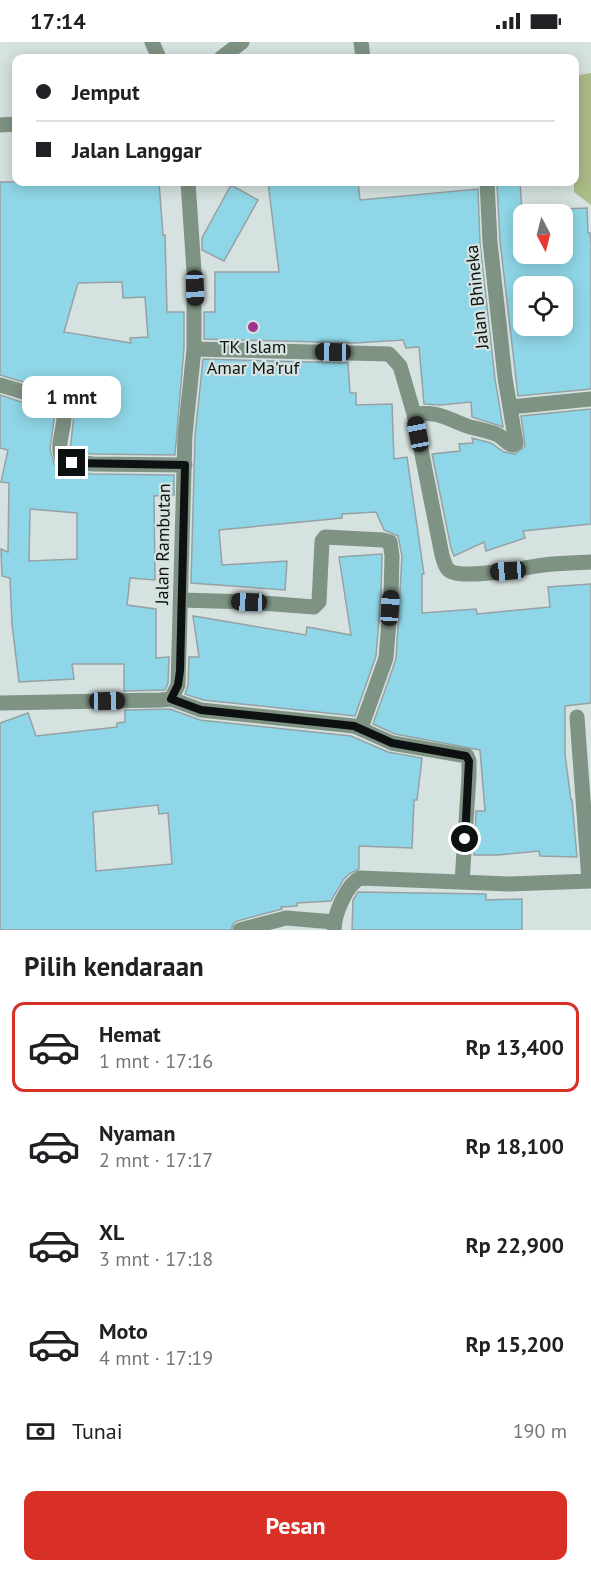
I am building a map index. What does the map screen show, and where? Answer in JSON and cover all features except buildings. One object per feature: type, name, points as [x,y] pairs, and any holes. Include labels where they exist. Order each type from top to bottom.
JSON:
[{"type":"street","points":[[226,54],[242,42]]},
{"type":"street","name":"Jalan Rambutan","points":[[171,699],[178,685],[180,671],[185,435],[194,349],[194,272],[188,186]]},
{"type":"street","name":"Jalan Bhineka","points":[[414,414],[442,415],[497,434],[512,446],[516,442],[505,378],[490,243],[486,186]]},
{"type":"street","points":[[194,349],[389,354],[400,366],[414,414],[442,555],[449,571],[482,573],[591,562]]},
{"type":"street","points":[[0,385],[57,402],[64,408],[65,420],[59,449],[63,461],[93,464],[185,465]]},
{"type":"street","points":[[510,407],[591,399]]},
{"type":"street","points":[[181,600],[314,607],[319,602],[322,542],[325,537],[390,542],[391,596],[386,658],[361,728]]},
{"type":"street","points":[[0,703],[171,699],[201,710],[335,722],[361,728],[392,743],[468,758],[469,776],[462,882]]},
{"type":"street","points":[[240,930],[286,918],[334,926],[348,887],[360,878],[509,884],[590,881],[577,717]]},
{"type":"green space","points":[[591,73],[591,205],[574,192],[574,186],[579,186],[579,75]]},
{"type":"place","name":"TK Islam Amar Ma'ruf","points":[[253,327]]},
{"type":"route","points":[[72,463],[185,465],[180,671],[178,685],[171,699],[201,710],[335,722],[361,728],[392,743],[466,756],[469,761],[469,776],[465,839]]}]
